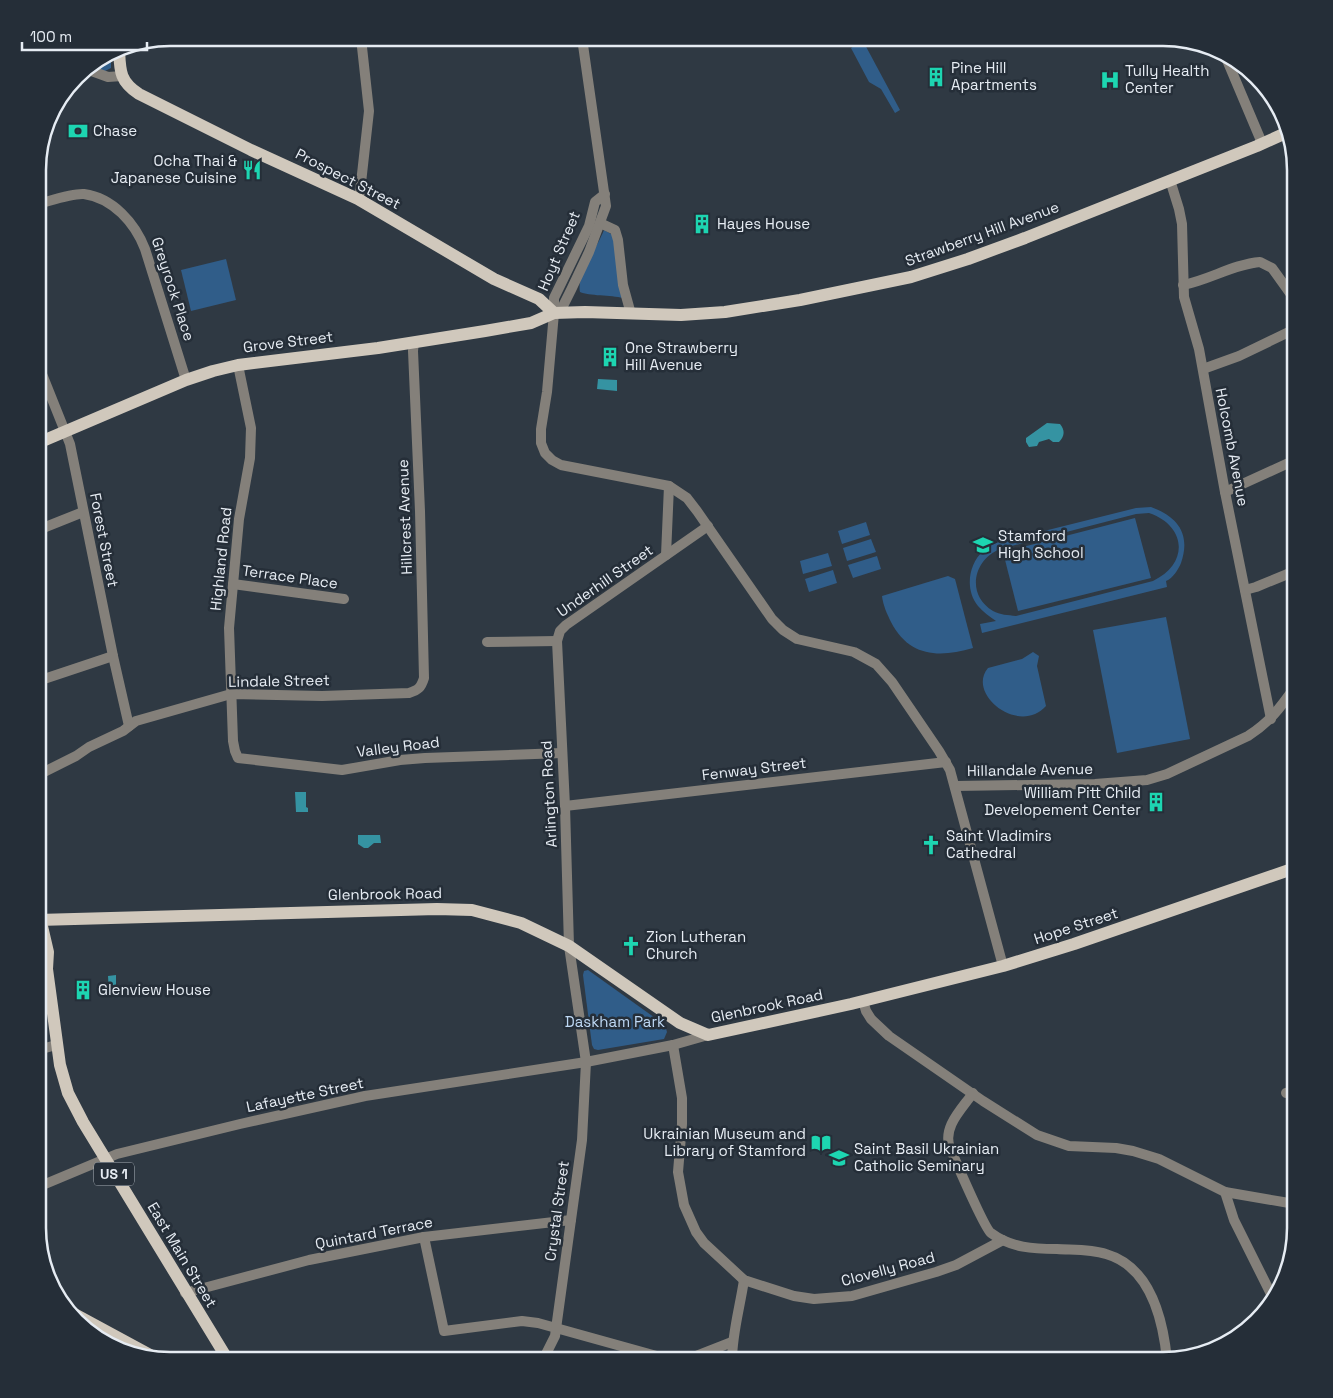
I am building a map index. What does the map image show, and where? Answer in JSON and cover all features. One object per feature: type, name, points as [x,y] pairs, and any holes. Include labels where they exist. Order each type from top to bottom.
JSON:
[{"type":"main road","points":[[120,57],[123,78]]},
{"type":"main road","name":"Prospect Street","points":[[123,78],[128,87],[185,118],[358,199],[494,279],[539,300],[554,313]]},
{"type":"main road","name":"Strawberry Hill Avenue","points":[[554,313],[681,315],[725,312],[800,300],[911,277],[981,254],[1283,137]]},
{"type":"main road","name":"Grove Street","points":[[47,439],[186,380],[213,371],[238,365],[414,342],[531,323],[554,313]]},
{"type":"main road","name":"Hope Street","points":[[863,1001],[1003,966],[1082,942],[1287,871]]},
{"type":"main road","name":"Glenbrook Road","points":[[46,916],[470,910],[497,915],[521,923],[569,946],[680,1023],[708,1036],[863,1001]]},
{"type":"main road","name":"East Main Street","points":[[46,945],[48,952],[47,969],[56,1045],[68,1092],[82,1122],[223,1352]]},
{"type":"main road","points":[[92,1324],[135,1347]]},
{"type":"street","points":[[358,199],[369,111],[361,46]]},
{"type":"street","name":"Hoyt Street","points":[[554,313],[563,306],[571,290],[589,252],[606,206],[583,46]]},
{"type":"street","points":[[1229,66],[1262,144]]},
{"type":"street","points":[[95,72],[108,77],[123,78]]},
{"type":"street","name":"Holcomb Avenue","points":[[1170,180],[1182,224],[1184,297],[1203,369],[1225,492],[1271,719]]},
{"type":"street","name":"Greyrock Place","points":[[47,202],[82,194],[95,197],[124,214],[133,225],[145,249],[186,380]]},
{"type":"street","name":"Hoyt Street","points":[[554,313],[554,298],[589,226],[595,202],[604,194]]},
{"type":"street","name":"Hoyt Street","points":[[600,223],[615,230],[631,314]]},
{"type":"street","points":[[1183,285],[1241,266],[1260,262],[1272,268],[1287,288]]},
{"type":"street","name":"Hillandale Avenue","points":[[554,313],[547,392],[541,429],[541,443],[545,453],[561,465],[669,486],[687,498],[772,620],[797,639],[854,652],[876,664],[892,682],[946,762],[955,786],[1095,784],[1147,780],[1167,774],[1248,736],[1271,719],[1287,699]]},
{"type":"street","points":[[1203,369],[1239,356],[1287,334]]},
{"type":"street","name":"Hillcrest Avenue","points":[[414,342],[424,678],[418,690]]},
{"type":"street","name":"Highland Road","points":[[238,365],[251,428],[250,458],[239,519],[229,631],[234,741],[238,758]]},
{"type":"street","name":"Forest Street","points":[[47,387],[70,444],[129,726]]},
{"type":"street","points":[[1225,492],[1287,464]]},
{"type":"street","points":[[666,555],[669,486]]},
{"type":"street","points":[[47,527],[83,512]]},
{"type":"street","name":"Underhill Street","points":[[487,642],[557,641],[560,631],[566,625],[708,526]]},
{"type":"street","points":[[1245,590],[1287,575]]},
{"type":"street","name":"Terrace Place","points":[[233,584],[344,599]]},
{"type":"street","name":"Arlington Road","points":[[557,641],[565,806],[569,946],[586,1062]]},
{"type":"street","points":[[47,678],[113,656]]},
{"type":"street","name":"Lindale Street","points":[[46,770],[76,756],[136,722],[231,694],[322,696],[409,693],[418,690]]},
{"type":"street","name":"Valley Road","points":[[238,758],[342,770],[400,760],[425,758],[562,754]]},
{"type":"street","name":"Fenway Street","points":[[565,806],[946,762]]},
{"type":"street","points":[[955,786],[1003,966]]},
{"type":"street","points":[[863,1001],[866,1011],[882,1030],[973,1094],[1021,1125],[1051,1141],[1069,1146],[1122,1149],[1144,1154],[1177,1167],[1225,1192],[1287,1202]]},
{"type":"street","name":"Lafayette Street","points":[[46,1184],[117,1154],[365,1096],[586,1062],[708,1036]]},
{"type":"street","points":[[46,1048],[56,1045]]},
{"type":"street","name":"Clovelly Road","points":[[672,1045],[682,1098],[678,1172],[684,1205],[696,1232],[744,1280],[794,1296],[814,1298],[852,1296],[956,1265],[1003,1240]]},
{"type":"street","name":"Crystal Street","points":[[547,1352],[555,1336],[582,1140],[586,1062]]},
{"type":"street","points":[[973,1094],[950,1127],[948,1144],[989,1232],[1003,1240],[1030,1248],[1094,1251],[1114,1256],[1128,1265],[1139,1275],[1151,1294],[1161,1324],[1166,1352]]},
{"type":"street","points":[[1225,1192],[1234,1220],[1269,1291]]},
{"type":"street","name":"Quintard Terrace","points":[[185,1293],[309,1260],[424,1238],[571,1220]]},
{"type":"street","points":[[424,1238],[444,1330],[522,1321],[556,1328],[642,1352]]},
{"type":"street","points":[[732,1352],[732,1342],[739,1314],[744,1280]]},
{"type":"street","points":[[706,1352],[732,1342]]},
{"type":"green space","points":[[866,47],[900,110],[895,113],[881,89],[869,82],[851,48]]},
{"type":"green space","points":[[111,62],[111,68],[103,72],[98,69]]},
{"type":"green space","points":[[604,230],[613,235],[623,298],[580,292],[581,278],[584,270]]},
{"type":"green space","points":[[226,259],[236,300],[191,311],[181,270]]},
{"type":"green space","points":[[1151,507],[1160,511],[1175,521],[1183,535],[1184,553],[1181,563],[1175,574],[1166,581],[1167,587],[982,633],[980,624],[996,621],[978,606],[971,593],[971,570],[984,550],[996,543],[1136,508]],"holes":[[[1149,513],[1162,519],[1171,527],[1176,536],[1179,546],[1178,555],[1173,565],[1165,574],[1153,581],[1016,616],[993,611],[984,604],[979,596],[976,587],[979,569],[991,554],[1000,549],[1136,514]]]},
{"type":"green space","points":[[1135,518],[1151,578],[1018,611],[1003,552]]},
{"type":"green space","points":[[866,522],[870,535],[842,544],[838,531]]},
{"type":"green space","points":[[871,539],[876,552],[847,561],[843,548]]},
{"type":"green space","points":[[828,553],[832,566],[803,574],[800,561]]},
{"type":"green space","points":[[877,556],[881,569],[853,578],[848,565]]},
{"type":"green space","points":[[833,570],[837,583],[809,592],[805,579]]},
{"type":"green space","points":[[948,576],[955,579],[973,648],[948,653],[926,652],[916,648],[898,634],[887,613],[882,596]]},
{"type":"green space","points":[[1166,617],[1190,739],[1117,753],[1093,630]]},
{"type":"green space","points":[[1033,652],[1039,656],[1037,666],[1046,706],[1035,714],[1022,716],[1010,714],[999,708],[990,699],[984,689],[983,678],[988,668],[1022,659]]},
{"type":"green space","name":"Daskham Park","points":[[588,970],[665,1025],[667,1032],[664,1039],[598,1050],[594,1049],[583,975],[584,971]]},
{"type":"shaded area","points":[[598,379],[617,380],[617,391],[597,389]]},
{"type":"shaded area","points":[[1047,423],[1060,424],[1064,433],[1061,440],[1053,442],[1049,439],[1039,442],[1037,446],[1029,447],[1026,438]]},
{"type":"shaded area","points":[[295,792],[306,792],[308,812],[296,812]]},
{"type":"shaded area","points":[[358,835],[380,835],[381,843],[374,843],[368,848],[364,848],[358,844]]},
{"type":"shaded area","points":[[116,975],[116,988],[109,991],[108,976]]},
{"type":"place","name":"Pine Hill Apartments","points":[[936,77]]},
{"type":"place","name":"Tully Health Center","points":[[1110,80]]},
{"type":"place","name":"Chase","points":[[78,131]]},
{"type":"place","name":"Ocha Thai & Japanese Cuisine","points":[[252,170]]},
{"type":"place","name":"Hayes House","points":[[702,224]]},
{"type":"place","name":"One Strawberry Hill Avenue","points":[[610,357]]},
{"type":"place","name":"Stamford High School","points":[[983,545]]},
{"type":"place","name":"William Pitt Child Developement Center","points":[[1156,802]]},
{"type":"place","name":"Saint Vladimirs Cathedral","points":[[931,845]]},
{"type":"place","name":"Zion Lutheran Church","points":[[631,946]]},
{"type":"place","name":"Glenview House","points":[[83,990]]},
{"type":"place","name":"Ukrainian Museum and Library of Stamford","points":[[821,1143]]},
{"type":"place","name":"Saint Basil Ukrainian Catholic Seminary","points":[[839,1158]]}]
